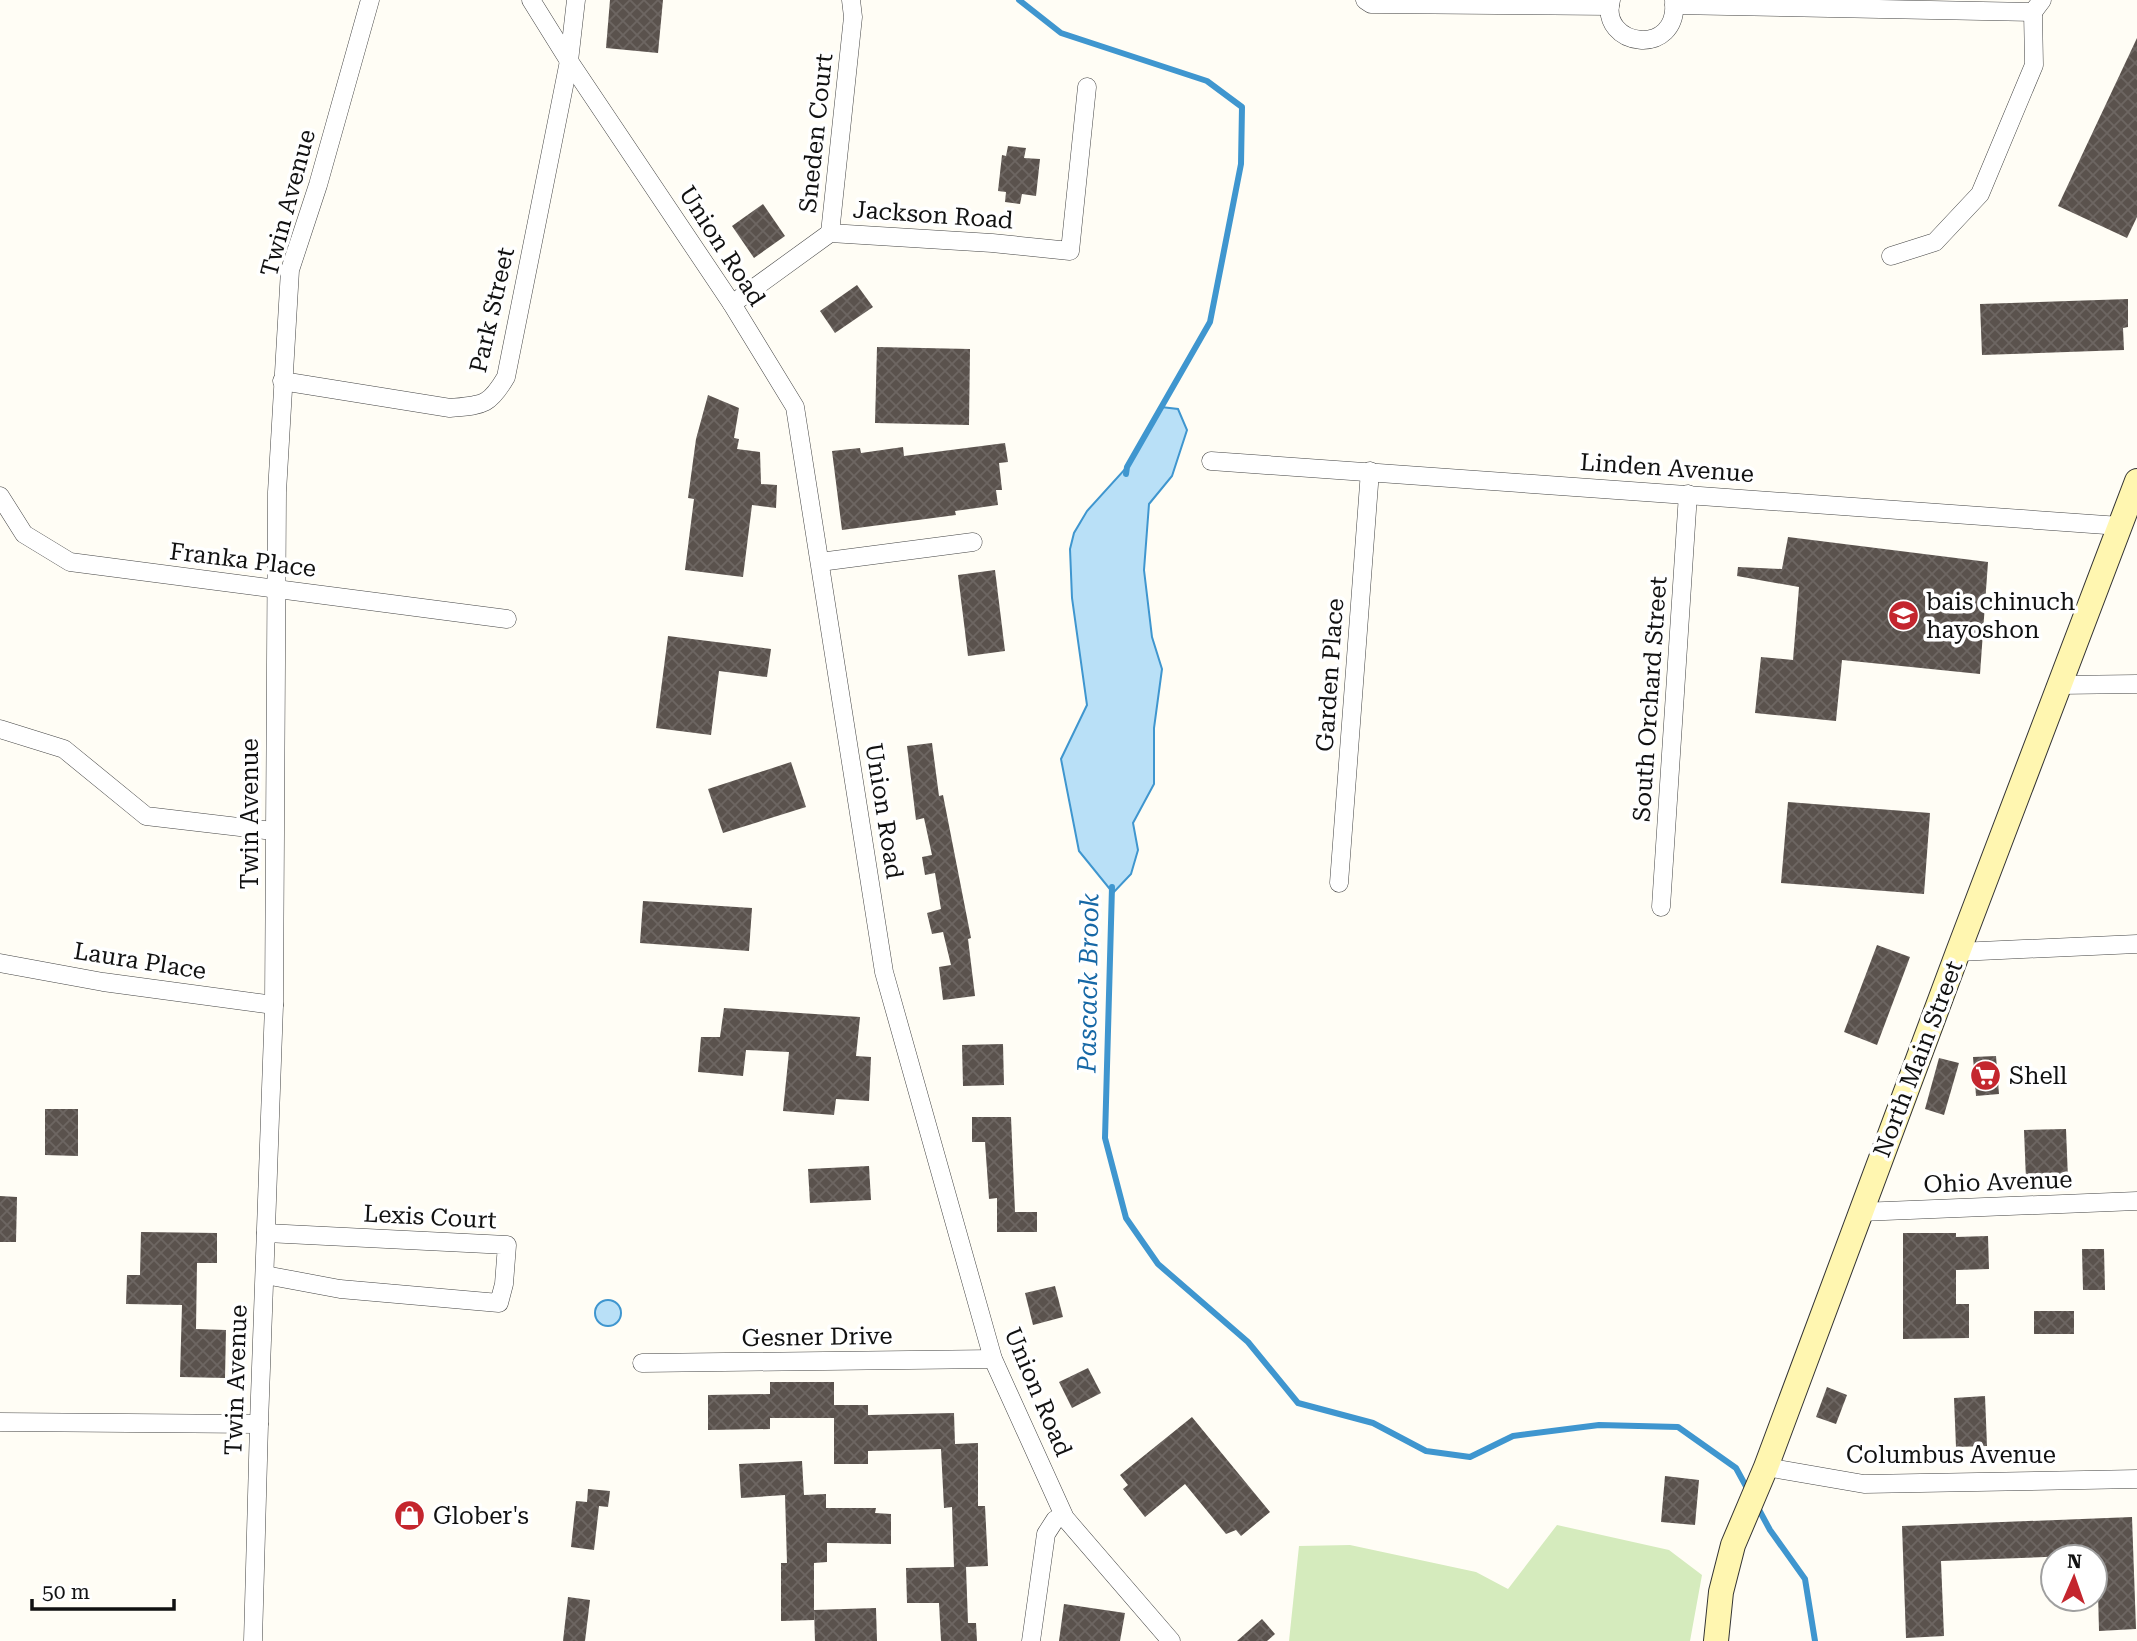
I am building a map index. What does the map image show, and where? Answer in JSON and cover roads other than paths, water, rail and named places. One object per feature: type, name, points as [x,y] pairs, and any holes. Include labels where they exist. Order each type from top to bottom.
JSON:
[{"type":"main road","name":"North Main Street","points":[[1716,1641],[1721,1592],[1733,1545],[1762,1476],[2137,481]]},
{"type":"street","name":"Twin Avenue","points":[[253,1641],[258,1423],[274,1005],[277,492],[282,381],[290,270],[318,186],[370,0]]},
{"type":"street","name":"Union Road","points":[[531,0],[732,304],[795,407],[884,972],[993,1359],[1063,1515],[1171,1641]]},
{"type":"street","name":"Park Street","points":[[282,381],[450,408],[475,406],[494,398],[506,377],[569,61],[576,0]]},
{"type":"street","name":"Sneden Court","points":[[830,233],[853,17],[851,0]]},
{"type":"street","points":[[1365,0],[1371,4],[1611,3],[1614,25],[1621,33],[1629,38],[1649,40],[1667,30],[1672,22],[1674,2],[2037,6],[2034,65],[1980,194],[1935,242],[1891,256]]},
{"type":"street","name":"Jackson Road","points":[[732,304],[830,233],[992,243],[1070,251],[1087,87]]},
{"type":"street","name":"Linden Avenue","points":[[1211,461],[2120,526]]},
{"type":"street","name":"Garden Place","points":[[1339,883],[1370,471]]},
{"type":"street","name":"South Orchard Street","points":[[1661,907],[1688,494]]},
{"type":"street","name":"Franka Place","points":[[0,496],[24,534],[70,562],[507,619]]},
{"type":"street","points":[[820,562],[972,542]]},
{"type":"street","points":[[2059,685],[2137,684]]},
{"type":"street","points":[[0,729],[64,749],[146,816],[274,831]]},
{"type":"street","points":[[1958,952],[2137,944]]},
{"type":"street","name":"Laura Place","points":[[0,963],[103,982],[274,1005]]},
{"type":"street","name":"Ohio Avenue","points":[[1860,1212],[2137,1201]]},
{"type":"street","name":"Lexis Court","points":[[265,1275],[340,1289],[499,1303],[508,1245],[266,1233]]},
{"type":"street","name":"Gesner Drive","points":[[642,1363],[993,1359]]},
{"type":"street","points":[[0,1422],[258,1423]]},
{"type":"street","name":"Columbus Avenue","points":[[1762,1476],[1864,1484],[2137,1479]]},
{"type":"street","points":[[1031,1641],[1046,1534],[1055,1520],[1063,1515]]},
{"type":"water","points":[[1161,407],[1178,409],[1187,430],[1172,476],[1149,504],[1144,570],[1152,637],[1162,669],[1154,728],[1154,784],[1133,823],[1138,850],[1131,874],[1113,893],[1079,851],[1061,759],[1087,705],[1072,598],[1070,549],[1074,533],[1087,511],[1127,467]]},
{"type":"water","points":[[608,1300],[618,1303],[621,1313],[618,1323],[608,1326],[598,1323],[595,1313],[598,1303]]},
{"type":"waterway","name":"Pascack Brook","points":[[1019,0],[1061,33],[1207,81],[1242,107],[1241,164],[1210,322],[1127,467],[1126,474]]},
{"type":"waterway","name":"Pascack Brook","points":[[1112,887],[1105,1138],[1126,1218],[1158,1264],[1248,1342],[1298,1403],[1373,1423],[1426,1451],[1470,1457],[1513,1436],[1599,1425],[1678,1427],[1736,1468],[1748,1490]]},
{"type":"waterway","name":"Pascack Brook","points":[[1757,1506],[1770,1530],[1805,1579],[1815,1641]]},
{"type":"place","name":"bais chinuch hayoshon","points":[[1903,616]]},
{"type":"place","name":"Shell","points":[[1986,1076]]},
{"type":"place","name":"Glober's","points":[[410,1516]]}]
